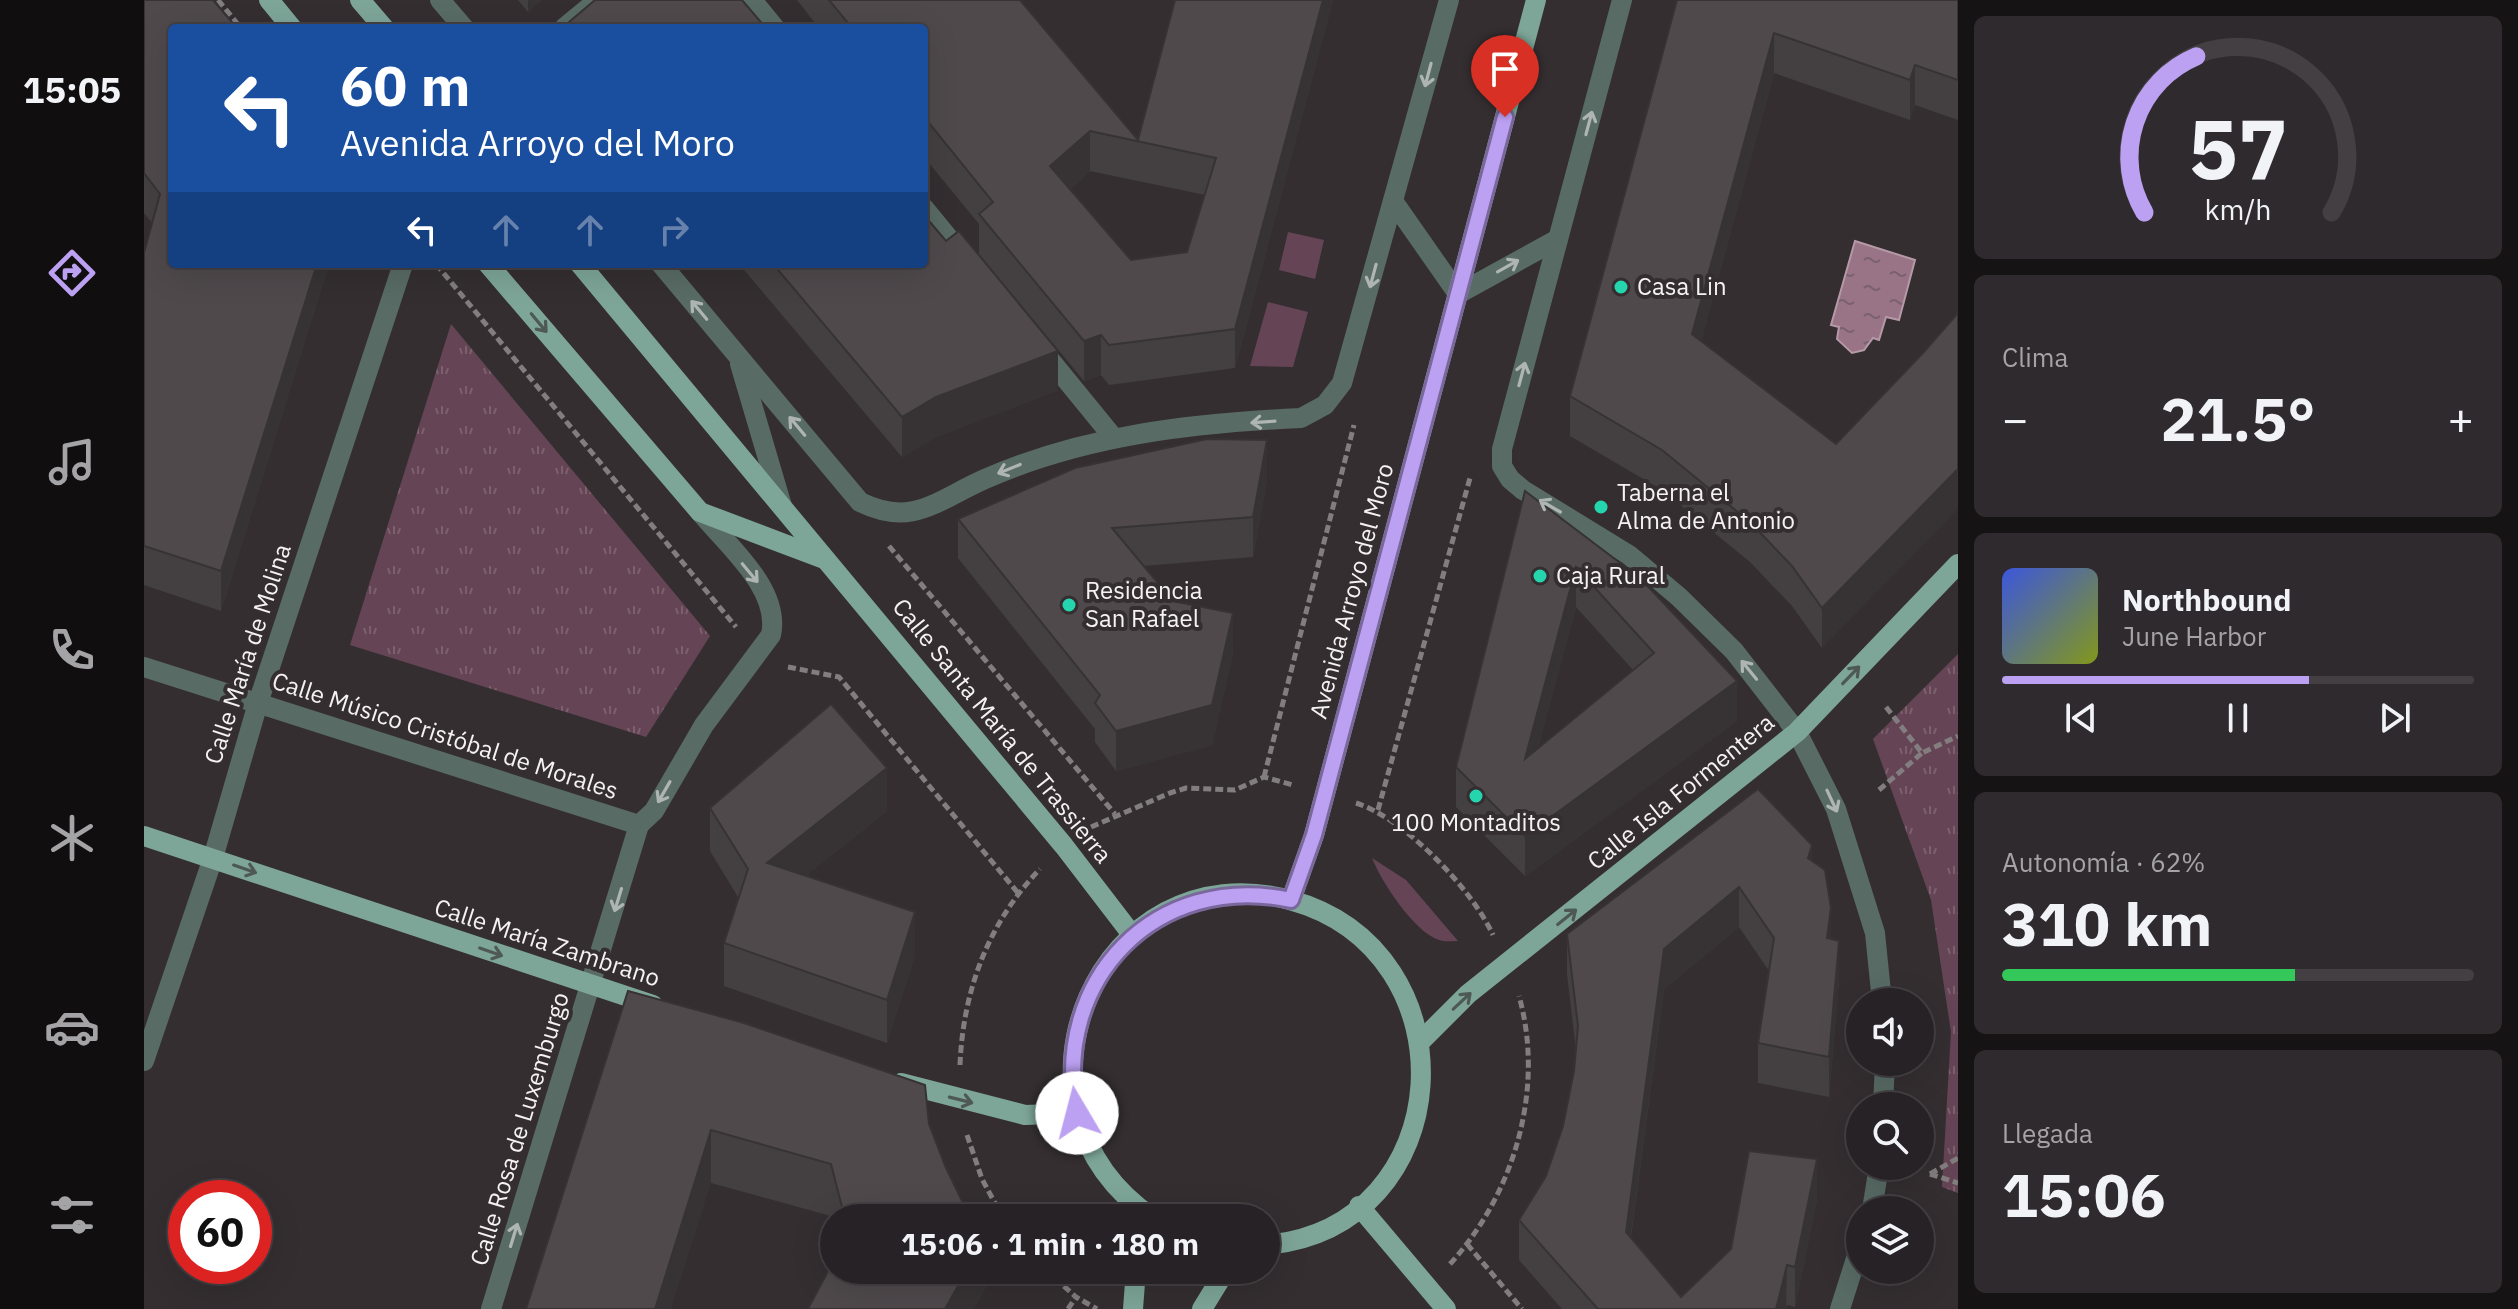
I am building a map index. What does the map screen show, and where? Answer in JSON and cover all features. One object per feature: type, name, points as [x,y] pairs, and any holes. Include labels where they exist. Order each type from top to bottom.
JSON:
[{"type":"main road","points":[[269,0],[289,24]]},
{"type":"main road","points":[[360,0],[381,24]]},
{"type":"main road","name":"Avenida Arroyo del Moro","points":[[1291,900],[1314,835],[1536,0]]},
{"type":"main road","name":"Calle Santa María de Trassierra","points":[[491,268],[700,512],[828,561]]},
{"type":"main road","name":"Calle Santa María de Trassierra","points":[[583,268],[1064,846],[1133,936]]},
{"type":"main road","name":"Calle Isla Formentera","points":[[1421,1041],[1468,994],[1797,732],[1958,564]]},
{"type":"main road","name":"Calle María Zambrano","points":[[144,836],[668,1010]]},
{"type":"main road","points":[[1135,1204],[1095,1158],[1077,1113],[1071,1078],[1077,1025],[1099,976],[1133,936],[1181,907],[1216,897],[1254,895],[1291,900],[1344,924],[1386,962],[1402,987],[1421,1041],[1421,1096],[1412,1133],[1385,1181],[1359,1206],[1318,1231],[1280,1241]]},
{"type":"main road","points":[[881,1077],[1025,1115],[1077,1113]]},
{"type":"main road","points":[[1126,1197],[1127,1204]]},
{"type":"main road","points":[[1359,1206],[1446,1309]]},
{"type":"main road","points":[[1133,1309],[1135,1284]]},
{"type":"main road","points":[[1202,1309],[1217,1284]]},
{"type":"street","points":[[440,0],[461,24]]},
{"type":"street","points":[[569,24],[598,0]]},
{"type":"street","points":[[752,0],[772,24]]},
{"type":"street","points":[[738,356],[860,502],[883,513],[905,514],[1027,462],[1113,437],[1301,418],[1317,411],[1334,396],[1348,365],[1449,0]]},
{"type":"street","points":[[1622,0],[1502,449],[1502,466],[1510,479],[1629,555],[1679,597],[1734,651],[1797,732],[1836,809],[1875,933],[1881,988]]},
{"type":"street","points":[[1393,201],[1458,294],[1558,239]]},
{"type":"street","points":[[928,213],[974,268]]},
{"type":"street","name":"Calle María de Molina","points":[[144,1061],[213,858],[258,703],[402,268]]},
{"type":"street","name":"Calle Santa María de Trassierra","points":[[664,268],[738,356],[782,506]]},
{"type":"street","points":[[1024,329],[1113,437]]},
{"type":"street","points":[[639,825],[654,811],[704,725],[771,635],[775,617],[763,589],[700,512]]},
{"type":"street","name":"Calle Músico Cristóbal de Morales","points":[[144,667],[639,825]]},
{"type":"street","name":"Calle Rosa de Luxemburgo","points":[[491,1309],[639,825]]},
{"type":"street","points":[[1840,1309],[1848,1284]]},
{"type":"path","points":[[218,0],[238,24]]},
{"type":"path","points":[[1471,474],[1378,810],[1427,851],[1470,897],[1489,927]]},
{"type":"path","points":[[860,502],[869,523],[1115,814]]},
{"type":"path","points":[[1886,707],[1922,753]]},
{"type":"path","points":[[1879,790],[1922,753],[1958,736]]},
{"type":"path","points":[[995,1204],[982,1179],[966,1132],[961,1100],[961,1031],[972,981],[991,935],[1018,893],[1064,846],[1115,814],[1186,788],[1235,790],[1264,777]]},
{"type":"path","points":[[1427,1286],[1467,1244],[1500,1192],[1520,1133],[1528,1093],[1529,1034],[1518,995]]},
{"type":"path","points":[[1958,1158],[1930,1174],[1958,1183]]},
{"type":"path","points":[[1467,1244],[1522,1309]]},
{"type":"path","points":[[1062,1284],[1097,1309]]},
{"type":"path","points":[[1068,1309],[1076,1297]]},
{"type":"green space","points":[[1288,232],[1324,240],[1315,279],[1279,270]]},
{"type":"green space","points":[[1268,302],[1308,312],[1293,367],[1250,366]]},
{"type":"green space","points":[[451,324],[710,636],[646,737],[350,645]]},
{"type":"green space","points":[[1958,654],[1958,1193],[1942,1187],[1951,1032],[1931,900],[1873,739]]},
{"type":"green space","points":[[1372,858],[1406,880],[1458,941],[1439,940],[1419,927],[1391,892]]},
{"type":"water","points":[[1855,241],[1915,260],[1899,320],[1886,317],[1879,340],[1873,338],[1864,350],[1852,353],[1837,339],[1839,327],[1831,325]]},
{"type":"building","points":[[144,0],[213,0],[234,24],[168,24],[168,268],[316,268],[221,571],[144,546],[144,253],[160,194],[144,173]]},
{"type":"building","points":[[595,0],[742,0],[763,24],[571,24],[569,22]]},
{"type":"building","points":[[829,0],[1020,0],[1138,140],[1175,0],[1323,0],[1235,329],[1109,345],[1101,335],[1084,341],[979,214],[993,202],[928,122],[928,24],[849,24]],"holes":[[[1090,131],[1216,158],[1187,252],[1131,260],[1050,166]]]},
{"type":"building","points":[[1677,0],[1958,0],[1958,80],[1915,65],[1910,80],[1774,33],[1692,334],[1836,444],[1958,313],[1958,469],[1822,608],[1792,566],[1750,522],[1662,450],[1570,396]]},
{"type":"building","points":[[928,220],[946,241],[959,231],[1058,351],[936,397],[902,417],[776,268],[928,268]]},
{"type":"building","name":"Residencia San Rafael","points":[[1207,439],[1267,440],[1253,517],[1112,528],[1173,601],[1233,613],[1212,705],[1116,731],[1095,703],[1100,695],[958,519],[1075,468]]},
{"type":"building","points":[[1525,491],[1640,578],[1737,681],[1525,836],[1456,767]],"holes":[[[1576,567],[1654,653],[1525,759]]]},
{"type":"building","points":[[831,704],[887,768],[767,863],[915,912],[887,1000],[724,943],[748,869],[710,808]]},
{"type":"building","points":[[1758,789],[1812,845],[1808,858],[1825,870],[1831,908],[1827,938],[1839,941],[1829,1057],[1758,1043],[1774,938],[1739,887],[1664,949],[1626,1232],[1681,1297],[1731,1249],[1749,1151],[1817,1159],[1795,1267],[1787,1265],[1776,1309],[1598,1309],[1519,1220],[1546,1176],[1563,1126],[1574,1071],[1578,1026],[1567,934]]},
{"type":"building","points":[[628,991],[744,1023],[925,1085],[929,1124],[946,1168],[965,1204],[841,1204],[831,1164],[711,1130],[655,1309],[526,1309]]},
{"type":"building","points":[[821,1284],[959,1284],[945,1309],[808,1309]]},
{"type":"place","name":"Casa Lin","points":[[1621,287]]},
{"type":"place","name":"Taberna el Alma de Antonio","points":[[1601,507]]},
{"type":"place","name":"Caja Rural","points":[[1540,576]]},
{"type":"place","name":"Residencia San Rafael","points":[[1069,605]]},
{"type":"place","name":"100 Montaditos","points":[[1476,796]]},
{"type":"route","points":[[1077,1113],[1071,1078],[1077,1025],[1099,976],[1133,936],[1181,907],[1216,897],[1254,895],[1291,900],[1314,835],[1505,117]]}]
